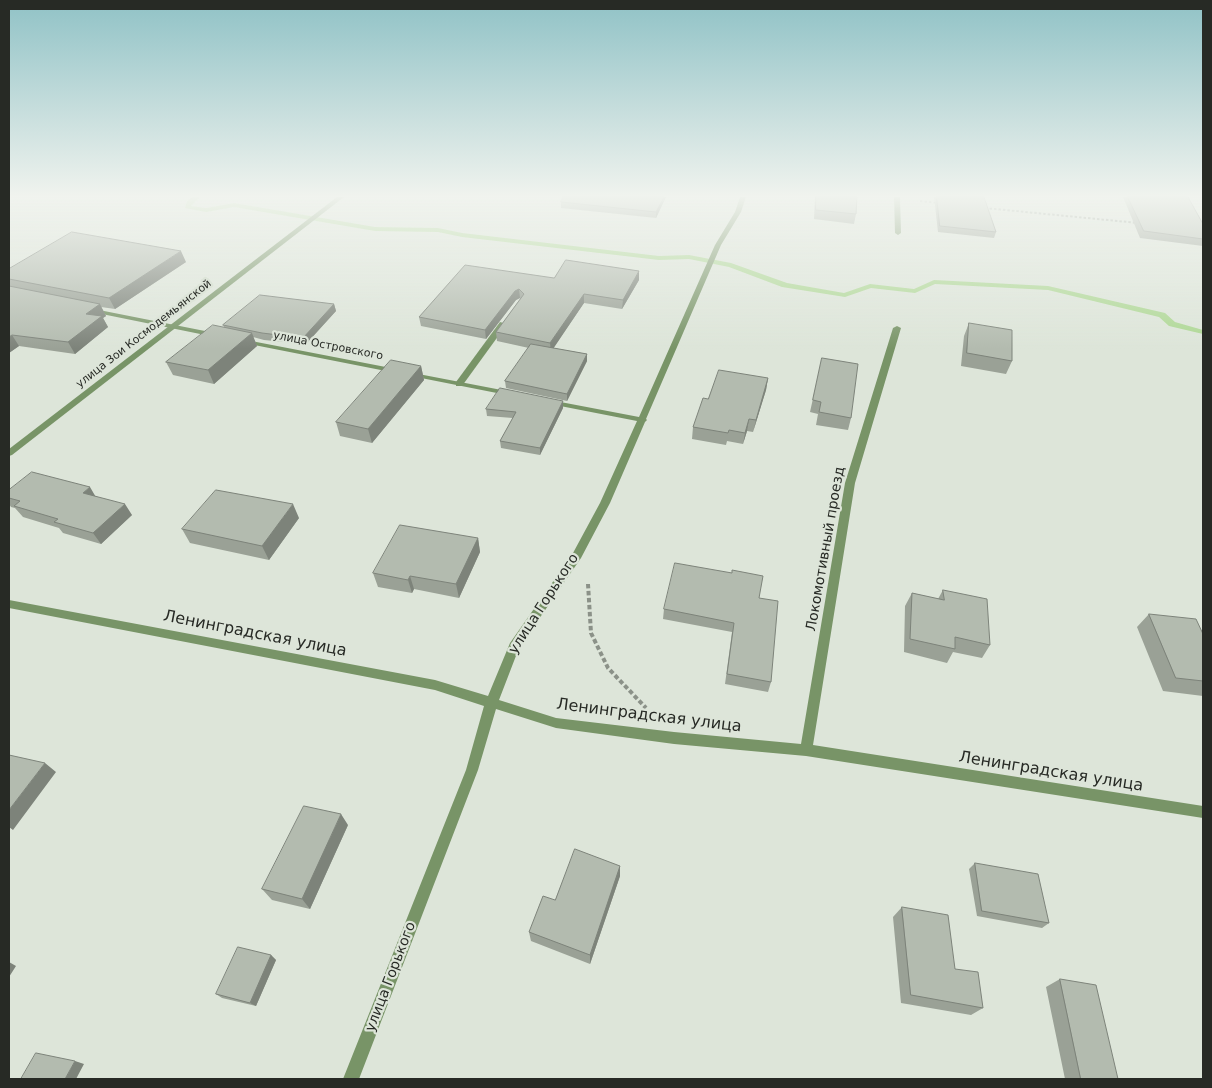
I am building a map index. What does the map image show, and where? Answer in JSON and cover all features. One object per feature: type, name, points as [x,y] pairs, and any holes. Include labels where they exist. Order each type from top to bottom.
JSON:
[{"type":"street","name":"улица Зои Космодемьянской","points":[[9,452],[275,248]]},
{"type":"street","name":"улица Горького","points":[[351,1079],[472,770],[491,704],[514,646],[577,555],[605,503],[717,248]]},
{"type":"street","points":[[86,308],[220,336]]},
{"type":"street","points":[[459,384],[508,317]]},
{"type":"street","name":"Локомотивный проезд","points":[[806,750],[850,483],[898,328]]},
{"type":"street","name":"улица Островского","points":[[239,340],[517,395]]},
{"type":"street","points":[[546,401],[642,420]]},
{"type":"street","name":"Ленинградская улица","points":[[9,604],[435,685],[556,723],[674,738],[806,750],[1203,812]]},
{"type":"path","points":[[577,555],[588,585],[592,632],[608,668],[674,738]]},
{"type":"building","points":[[45,248],[162,248],[181,251],[109,298],[9,279],[9,269]]},
{"type":"building","points":[[566,260],[639,271],[623,300],[584,294],[550,343],[496,332],[524,294],[519,289],[515,291],[485,330],[419,317],[465,265],[554,278]]},
{"type":"building","points":[[9,286],[100,304],[86,314],[102,316],[68,342],[12,335],[9,337]]},
{"type":"building","points":[[260,295],[334,304],[303,338],[262,333],[223,325]]},
{"type":"building","points":[[969,323],[1012,330],[1012,361],[967,353]]},
{"type":"building","points":[[213,325],[252,333],[208,370],[166,362]]},
{"type":"building","points":[[531,344],[587,354],[567,394],[505,381]]},
{"type":"building","points":[[822,358],[858,364],[851,418],[819,412],[821,402],[813,400]]},
{"type":"building","points":[[391,360],[421,366],[368,429],[336,422]]},
{"type":"building","points":[[719,370],[768,378],[756,420],[749,419],[745,433],[729,430],[728,433],[693,427],[703,398],[708,399]]},
{"type":"building","points":[[500,388],[563,401],[540,448],[500,441],[516,412],[486,409]]},
{"type":"building","points":[[32,472],[90,487],[83,493],[125,504],[93,533],[54,522],[58,519],[14,506],[20,501],[9,498],[9,490]]},
{"type":"building","points":[[216,490],[293,504],[262,546],[182,529]]},
{"type":"building","points":[[400,525],[478,538],[456,584],[410,576],[408,580],[373,573]]},
{"type":"building","points":[[675,563],[732,573],[732,570],[763,576],[759,598],[778,601],[771,682],[727,674],[734,623],[664,609]]},
{"type":"building","points":[[943,590],[987,599],[990,645],[955,637],[955,649],[910,639],[912,593],[944,600]]},
{"type":"building","points":[[1149,614],[1196,619],[1203,634],[1203,681],[1176,678]]},
{"type":"building","points":[[9,755],[45,763],[9,810]]},
{"type":"building","points":[[304,806],[341,814],[302,899],[262,889]]},
{"type":"building","points":[[575,849],[620,866],[590,955],[529,932],[543,896],[555,900]]},
{"type":"building","points":[[975,863],[1038,874],[1049,923],[982,911]]},
{"type":"building","points":[[902,907],[948,915],[955,969],[978,972],[983,1008],[911,995]]},
{"type":"building","points":[[238,947],[271,955],[250,1003],[216,994]]},
{"type":"building","points":[[1060,979],[1096,985],[1118,1079],[1081,1079]]},
{"type":"building","points":[[36,1053],[75,1061],[65,1079],[21,1079]]},
{"type":"waterway","points":[[571,248],[659,258],[689,257],[731,265],[785,285],[845,295],[870,286],[915,291],[934,282],[1048,288],[1162,315],[1172,324],[1203,332]]}]
